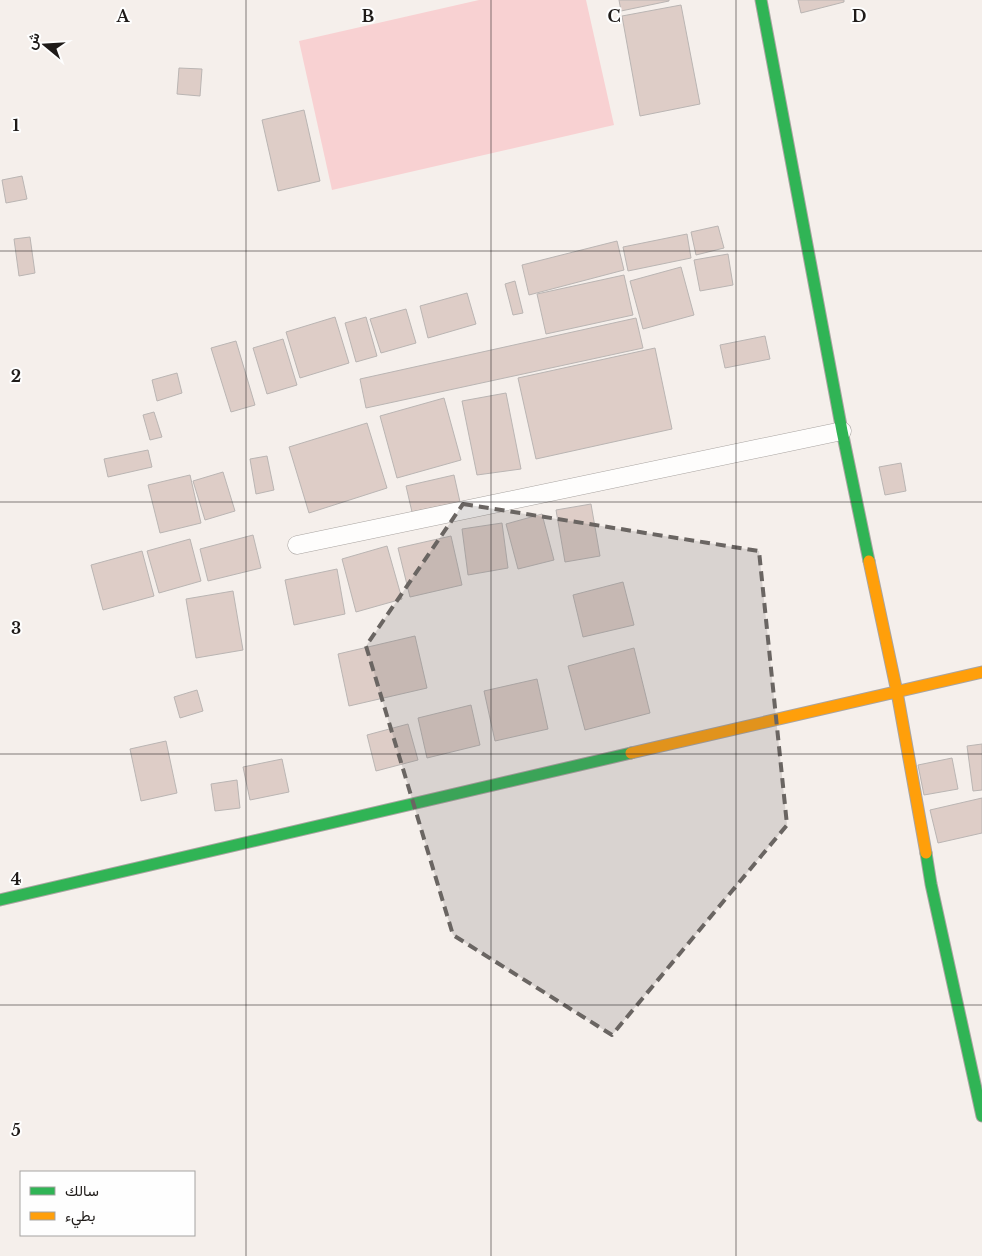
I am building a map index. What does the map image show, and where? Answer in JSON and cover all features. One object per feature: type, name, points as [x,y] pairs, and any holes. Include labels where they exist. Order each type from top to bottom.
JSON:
[{"type":"street","points":[[761,0],[842,430],[897,692],[931,884],[982,1116]]},
{"type":"street","points":[[0,900],[982,672]]},
{"type":"lane","points":[[297,545],[842,430]]},
{"type":"highlighted area","points":[[463,504],[759,551],[787,825],[612,1035],[453,935],[366,646]]},
{"type":"shaded area","points":[[479,0],[586,0],[614,125],[332,190],[299,41]]},
{"type":"building","points":[[619,0],[669,0],[669,1],[621,11]]},
{"type":"building","points":[[798,0],[844,0],[844,2],[801,13]]},
{"type":"building","points":[[681,5],[700,104],[640,116],[622,16]]},
{"type":"building","points":[[179,68],[202,69],[200,96],[177,94]]},
{"type":"building","points":[[304,110],[320,181],[278,191],[262,120]]},
{"type":"building","points":[[22,176],[27,199],[6,203],[2,180]]},
{"type":"building","points":[[718,226],[724,248],[696,255],[691,232]]},
{"type":"building","points":[[687,234],[691,258],[628,271],[623,247]]},
{"type":"building","points":[[30,237],[35,273],[19,276],[14,239]]},
{"type":"building","points":[[617,241],[624,270],[529,295],[522,265]]},
{"type":"building","points":[[728,254],[733,285],[700,291],[694,260]]},
{"type":"building","points":[[681,267],[694,315],[643,329],[630,281]]},
{"type":"building","points":[[624,275],[633,315],[546,334],[537,294]]},
{"type":"building","points":[[515,281],[523,313],[513,315],[505,284]]},
{"type":"building","points":[[467,293],[476,324],[428,338],[420,306]]},
{"type":"building","points":[[406,309],[416,343],[381,353],[370,319]]},
{"type":"building","points":[[335,317],[349,363],[300,378],[286,332]]},
{"type":"building","points":[[366,317],[377,356],[356,362],[345,323]]},
{"type":"building","points":[[636,318],[643,348],[366,408],[360,379]]},
{"type":"building","points":[[765,336],[770,359],[725,368],[720,345]]},
{"type":"building","points":[[283,339],[297,385],[267,394],[253,348]]},
{"type":"building","points":[[236,341],[255,405],[231,412],[211,348]]},
{"type":"building","points":[[655,348],[672,429],[536,459],[518,378]]},
{"type":"building","points":[[177,373],[182,393],[157,401],[152,380]]},
{"type":"building","points":[[506,393],[521,469],[477,475],[462,401]]},
{"type":"building","points":[[444,398],[461,460],[397,478],[380,416]]},
{"type":"building","points":[[154,412],[162,437],[150,440],[143,415]]},
{"type":"building","points":[[367,423],[387,488],[309,513],[289,447]]},
{"type":"building","points":[[148,450],[152,467],[108,477],[104,459]]},
{"type":"building","points":[[267,456],[274,490],[256,494],[250,459]]},
{"type":"building","points":[[901,463],[906,491],[885,495],[879,467]]},
{"type":"building","points":[[223,472],[235,511],[205,520],[193,481]]},
{"type":"building","points":[[190,475],[201,523],[160,533],[148,485]]},
{"type":"building","points":[[454,475],[460,502],[412,512],[406,486]]},
{"type":"building","points":[[591,504],[600,556],[565,562],[556,510]]},
{"type":"building","points":[[542,514],[554,560],[518,569],[506,524]]},
{"type":"building","points":[[502,523],[508,568],[468,575],[462,529]]},
{"type":"building","points":[[253,535],[261,568],[208,581],[200,549]]},
{"type":"building","points":[[451,536],[462,585],[410,597],[398,548]]},
{"type":"building","points":[[190,539],[201,581],[159,593],[147,551]]},
{"type":"building","points":[[387,546],[402,599],[356,612],[342,559]]},
{"type":"building","points":[[142,551],[154,596],[103,610],[91,565]]},
{"type":"building","points":[[337,569],[345,614],[294,625],[285,580]]},
{"type":"building","points":[[623,582],[634,625],[583,637],[573,595]]},
{"type":"building","points":[[233,591],[243,650],[196,658],[186,599]]},
{"type":"building","points":[[415,636],[427,688],[349,706],[338,654]]},
{"type":"building","points":[[634,648],[650,713],[585,730],[568,666]]},
{"type":"building","points":[[537,679],[548,729],[495,741],[484,691]]},
{"type":"building","points":[[197,690],[203,711],[180,718],[174,697]]},
{"type":"building","points":[[471,705],[480,745],[427,758],[418,718]]},
{"type":"building","points":[[408,724],[418,760],[376,771],[367,735]]},
{"type":"building","points":[[166,741],[177,793],[141,801],[130,749]]},
{"type":"building","points":[[982,744],[982,790],[973,791],[967,746]]},
{"type":"building","points":[[952,758],[958,789],[924,795],[918,765]]},
{"type":"building","points":[[282,759],[289,792],[250,800],[243,767]]},
{"type":"building","points":[[237,780],[240,808],[215,811],[211,784]]},
{"type":"building","points":[[982,798],[982,833],[938,843],[930,810]]},
{"type":"traffic: fast","points":[[761,0],[842,431],[869,561]]},
{"type":"traffic: fast","points":[[0,900],[631,753]]},
{"type":"traffic: fast","points":[[926,853],[931,884],[982,1116]]},
{"type":"traffic: slow","points":[[869,561],[897,692],[926,853]]},
{"type":"traffic: slow","points":[[631,753],[982,672]]}]
